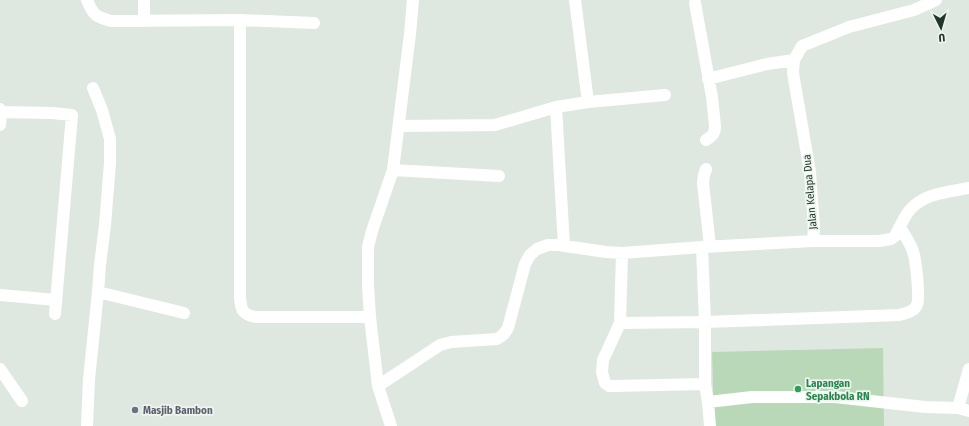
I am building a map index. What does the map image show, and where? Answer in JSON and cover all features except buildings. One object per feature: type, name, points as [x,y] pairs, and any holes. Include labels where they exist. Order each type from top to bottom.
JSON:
[{"type":"street","points":[[87,0],[91,9],[98,17],[111,21],[240,20],[314,23]]},
{"type":"street","points":[[144,0],[144,21]]},
{"type":"street","points":[[391,426],[378,386],[370,317],[368,247],[393,170],[413,0]]},
{"type":"street","points":[[575,0],[588,102]]},
{"type":"street","points":[[708,79],[767,64],[794,60],[802,46],[818,39],[849,27],[914,10],[936,0]]},
{"type":"street","points":[[695,3],[712,97],[715,130],[714,135],[706,140]]},
{"type":"street","points":[[240,20],[240,304],[242,311],[247,315],[255,317],[370,317]]},
{"type":"street","name":"Jalan Kelapa Dua","points":[[378,386],[440,345],[451,342],[497,339],[506,333],[525,264],[530,255],[537,248],[564,246],[622,253],[813,241],[814,228],[810,172],[793,72],[794,60]]},
{"type":"street","points":[[87,426],[89,379],[110,170],[110,139],[102,110],[92,88]]},
{"type":"street","points":[[399,126],[495,125],[556,107],[588,102],[665,95]]},
{"type":"street","points":[[556,107],[564,246]]},
{"type":"street","points":[[0,125],[1,111],[72,115],[55,314]]},
{"type":"street","points":[[706,169],[703,183],[706,247],[705,384],[710,426]]},
{"type":"street","points":[[393,170],[499,176]]},
{"type":"street","points":[[813,241],[879,241],[891,239],[895,236],[909,211],[922,199],[940,193],[966,188]]},
{"type":"street","points":[[620,323],[705,322],[899,315],[912,311],[917,305],[919,298],[914,255],[900,227]]},
{"type":"street","points":[[622,253],[620,323],[603,360],[602,372],[605,383],[608,386],[705,384]]},
{"type":"street","points":[[98,292],[184,314]]},
{"type":"street","points":[[0,295],[56,300]]},
{"type":"street","points":[[0,369],[22,401]]},
{"type":"street","points":[[708,402],[752,397],[835,397],[925,407],[963,409],[969,369]]},
{"type":"green space","name":"Lapangan Sepakbola RN","points":[[883,348],[884,426],[714,426],[712,352]]},
{"type":"place","name":"Lapangan Sepakbola RN","points":[[798,389]]},
{"type":"place","name":"Masjib Bambon","points":[[135,410]]}]
